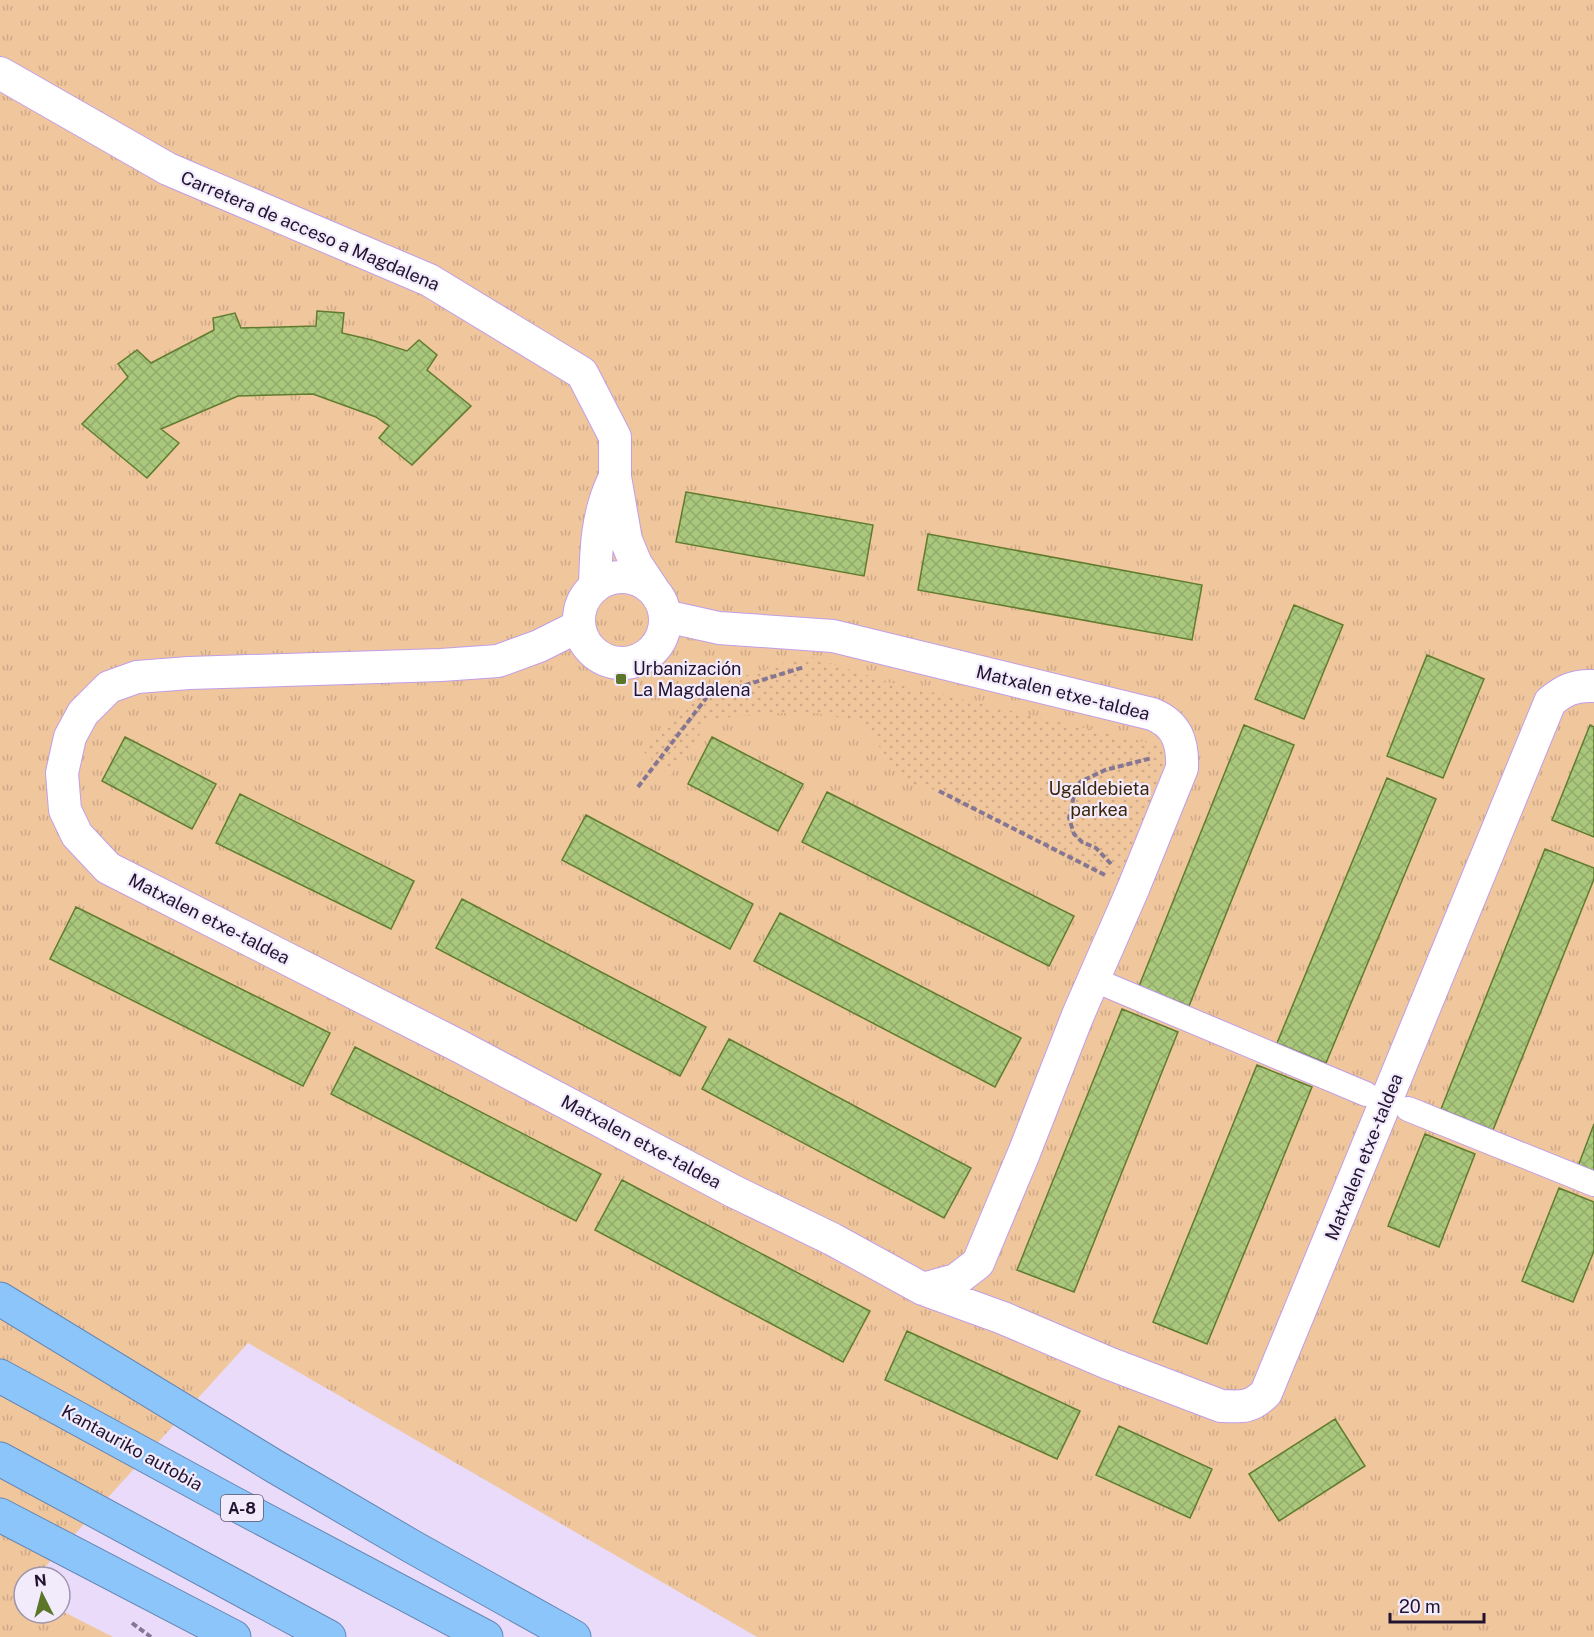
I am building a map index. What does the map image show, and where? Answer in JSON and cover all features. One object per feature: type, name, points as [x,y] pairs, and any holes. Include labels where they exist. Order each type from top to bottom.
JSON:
[{"type":"highway","points":[[0,1299],[304,1484],[574,1637]]},
{"type":"highway","name":"Kantauriko autobia","points":[[0,1376],[486,1637]]},
{"type":"highway","points":[[0,1459],[329,1637]]},
{"type":"highway","points":[[0,1515],[234,1637]]},
{"type":"street","name":"Carretera de acceso a Magdalena","points":[[0,73],[168,169],[429,280],[582,373],[615,437],[615,477],[626,540],[636,564],[659,604]]},
{"type":"street","name":"Carretera de acceso a Magdalena","points":[[595,586],[596,546],[605,499],[615,477]]},
{"type":"street","points":[[632,578],[644,583],[659,604],[664,631],[657,644],[647,655],[634,661],[619,663],[605,660],[592,651],[583,640],[579,626],[582,604],[587,594],[606,579],[632,578]]},
{"type":"street","name":"Matxalen etxe-taldea","points":[[659,604],[719,627],[833,636],[1152,714],[1165,719],[1178,736],[1183,751]]},
{"type":"street","name":"Matxalen etxe-taldea","points":[[579,626],[539,646],[498,661],[189,673],[137,677],[109,687],[83,713],[70,737],[62,773],[66,810],[77,835],[108,868],[448,1040],[733,1191],[832,1239],[923,1289],[1003,1318],[1108,1363],[1221,1406],[1240,1407],[1256,1403],[1266,1393],[1550,702],[1562,692],[1579,686],[1594,687]]},
{"type":"street","points":[[923,1289],[956,1280],[978,1263],[1078,1015],[1182,768],[1183,751]]},
{"type":"street","points":[[1109,986],[1366,1094]]},
{"type":"street","points":[[1408,1109],[1594,1184]]},
{"type":"street","name":"Matxalen etxe-taldea","points":[[978,1263],[981,1290],[1003,1318]]},
{"type":"path","points":[[638,787],[707,697],[829,660],[833,636]]},
{"type":"path","points":[[1132,889],[1096,848],[1082,842],[1074,834],[1069,818],[1074,795],[1080,782],[1105,770],[1183,751]]},
{"type":"path","points":[[939,791],[1132,889]]},
{"type":"green space","points":[[0,0],[1594,0],[1594,1637],[757,1637],[248,1343],[47,1565],[12,1565],[12,1625],[72,1625],[72,1616],[113,1637],[0,1637]]},
{"type":"green space","name":"Ugaldebieta parkea","points":[[808,656],[888,682],[1183,751],[1133,889],[939,791],[906,783],[861,722],[817,713],[760,713],[710,720],[670,776],[644,752],[702,689]]},
{"type":"building","points":[[317,311],[344,313],[342,333],[407,351],[419,340],[437,355],[427,370],[471,406],[412,465],[379,438],[389,426],[376,417],[313,394],[238,396],[161,429],[179,443],[147,478],[82,424],[128,377],[118,364],[137,350],[151,363],[214,330],[213,318],[235,313],[241,328],[316,326]]},
{"type":"building","points":[[686,492],[873,525],[864,576],[676,542]]},
{"type":"building","points":[[928,534],[1202,585],[1192,640],[918,590]]},
{"type":"building","points":[[1294,605],[1343,625],[1304,719],[1255,699]]},
{"type":"building","points":[[1427,655],[1484,679],[1443,778],[1387,756]]},
{"type":"building","points":[[1244,725],[1294,745],[1189,1006],[1139,986]]},
{"type":"building","points":[[1590,725],[1594,727],[1594,837],[1552,820]]},
{"type":"building","points":[[125,737],[216,784],[192,829],[102,781]]},
{"type":"building","points":[[712,737],[803,784],[778,831],[688,784]]},
{"type":"building","points":[[1387,778],[1436,799],[1326,1063],[1277,1043]]},
{"type":"building","points":[[827,792],[1074,916],[1049,966],[802,842]]},
{"type":"building","points":[[240,794],[414,881],[391,929],[216,843]]},
{"type":"building","points":[[586,815],[753,904],[730,949],[562,860]]},
{"type":"building","points":[[1545,849],[1594,868],[1594,879],[1493,1130],[1441,1109]]},
{"type":"building","points":[[462,899],[706,1027],[680,1076],[436,948]]},
{"type":"building","points":[[76,907],[330,1033],[303,1086],[50,959]]},
{"type":"building","points":[[780,913],[1021,1038],[995,1087],[754,961]]},
{"type":"building","points":[[1122,1009],[1178,1032],[1074,1292],[1017,1270]]},
{"type":"building","points":[[729,1039],[971,1168],[944,1218],[702,1089]]},
{"type":"building","points":[[355,1047],[601,1174],[576,1221],[331,1094]]},
{"type":"building","points":[[1257,1065],[1312,1087],[1207,1344],[1153,1322]]},
{"type":"building","points":[[1594,1124],[1594,1176],[1577,1169]]},
{"type":"building","points":[[1425,1134],[1475,1154],[1439,1247],[1388,1226]]},
{"type":"building","points":[[622,1180],[870,1311],[843,1362],[595,1230]]},
{"type":"building","points":[[1559,1188],[1594,1202],[1594,1251],[1573,1302],[1522,1281]]},
{"type":"building","points":[[907,1331],[1080,1411],[1057,1459],[885,1380]]},
{"type":"building","points":[[1335,1419],[1365,1466],[1279,1521],[1249,1474]]},
{"type":"building","points":[[1119,1426],[1212,1469],[1190,1518],[1096,1475]]},
{"type":"place","name":"Urbanización La Magdalena","points":[[621,679]]}]
